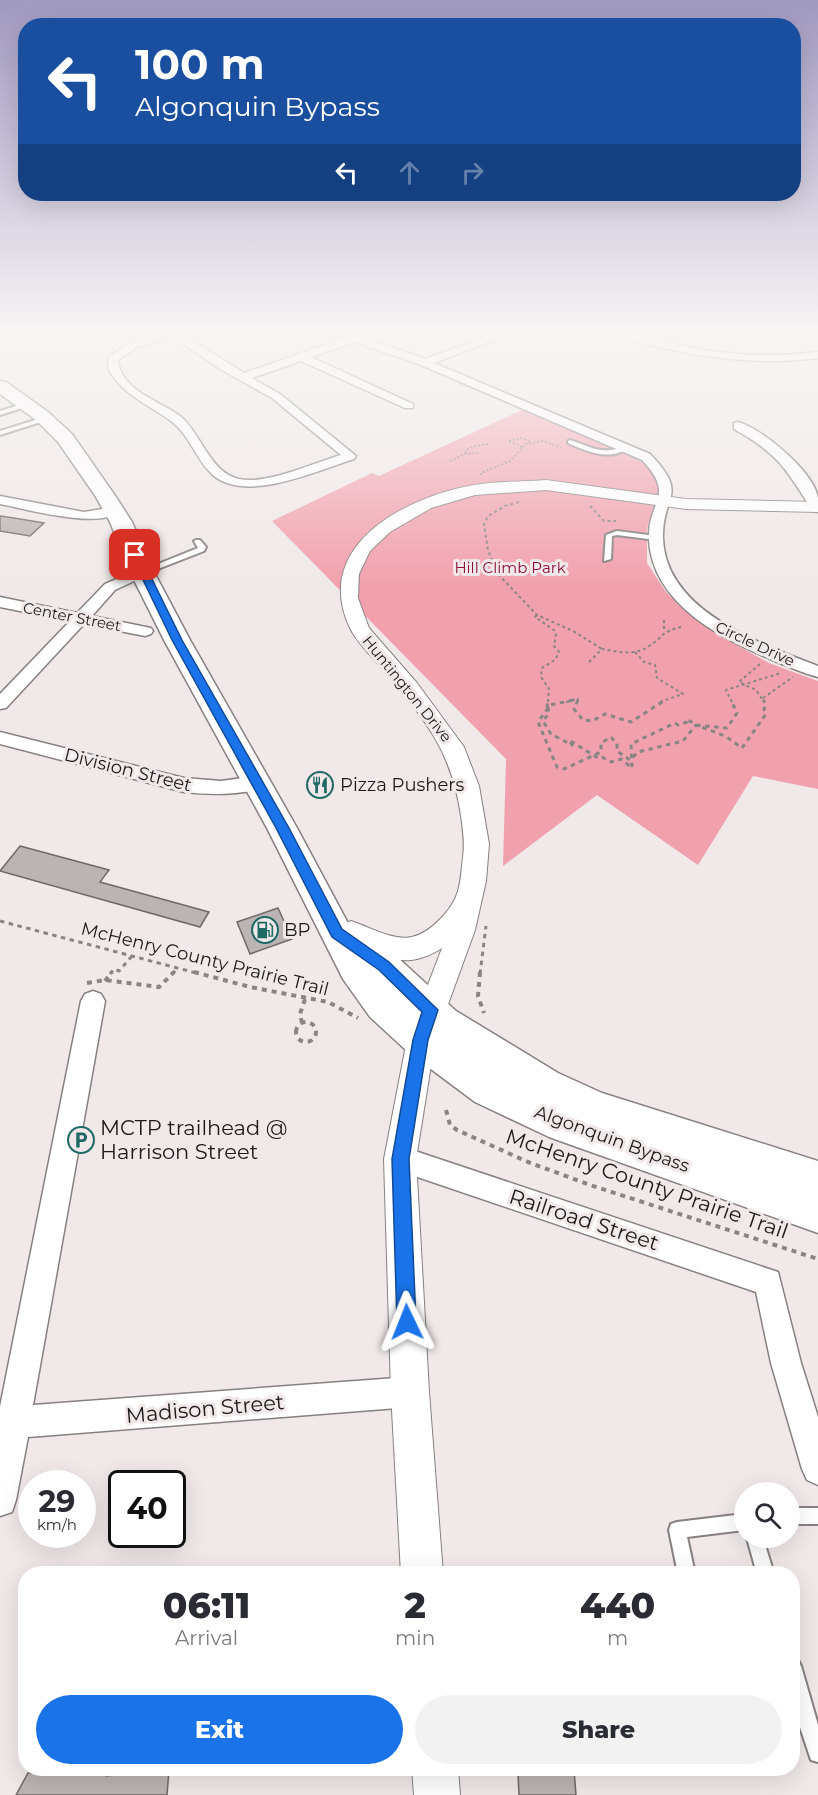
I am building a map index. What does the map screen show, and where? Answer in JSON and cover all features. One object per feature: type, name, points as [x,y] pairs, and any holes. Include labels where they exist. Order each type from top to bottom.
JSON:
[{"type":"main road","points":[[45,419],[69,443],[121,522],[142,572],[282,828],[333,927]]},
{"type":"main road","name":"Algonquin Bypass","points":[[333,927],[384,966],[452,1065],[489,1089],[563,1124],[818,1212]]},
{"type":"main road","name":"Algonquin Bypass","points":[[426,1025],[443,1022],[544,1085],[595,1109],[818,1182]]},
{"type":"street","points":[[171,418],[181,424],[212,467],[231,481],[250,484],[350,456],[303,418]]},
{"type":"street","name":"Circle Drive","points":[[555,418],[646,457],[667,481],[666,501],[661,512],[656,538],[659,565],[674,589],[709,622],[757,647],[818,672]]},
{"type":"street","points":[[738,426],[762,439],[784,455],[796,468],[818,507]]},
{"type":"street","name":"Huntington Drive","points":[[421,1566],[410,1392],[400,1159],[426,1025],[462,930],[477,911],[473,881],[477,844],[468,786],[453,747],[439,726],[366,639],[355,620],[348,585],[355,560],[372,538],[404,515],[440,500],[474,490],[546,485],[666,501],[738,507],[818,507]]},
{"type":"street","points":[[0,501],[84,516],[114,511]]},
{"type":"street","points":[[0,704],[113,585],[142,572]]},
{"type":"street","name":"Center Street","points":[[0,602],[145,631]]},
{"type":"street","name":"Division Street","points":[[0,738],[205,788],[257,783]]},
{"type":"street","points":[[333,927],[388,949],[422,947],[477,911]]},
{"type":"street","points":[[0,1500],[7,1423],[95,990]]},
{"type":"street","name":"Railroad Street","points":[[400,1159],[768,1282],[786,1363],[818,1469]]},
{"type":"street","name":"Madison Street","points":[[7,1423],[410,1392]]},
{"type":"street","points":[[435,1776],[436,1795]]},
{"type":"lane","points":[[0,433],[45,419]]},
{"type":"lane","points":[[570,442],[605,455],[612,455],[626,448]]},
{"type":"lane","points":[[607,559],[609,535],[617,533],[656,538]]},
{"type":"lane","points":[[142,572],[201,549],[198,541]]},
{"type":"lane","points":[[800,1516],[818,1516]]},
{"type":"lane","points":[[685,1566],[677,1530],[734,1523]]},
{"type":"lane","points":[[758,1548],[764,1566]]},
{"type":"lane","points":[[800,1716],[818,1753]]},
{"type":"path","points":[[522,447],[508,441],[522,438],[533,442],[549,442],[568,450]]},
{"type":"path","points":[[482,477],[481,473],[510,461],[522,447],[533,442]]},
{"type":"path","points":[[466,453],[469,447],[490,444]]},
{"type":"path","points":[[450,461],[466,453],[479,453]]},
{"type":"path","points":[[524,500],[488,516],[484,524],[488,550],[497,573],[537,615],[573,631],[602,649],[635,652],[654,646],[664,631],[664,620]]},
{"type":"path","points":[[589,505],[604,521],[615,521]]},
{"type":"path","points":[[537,615],[535,616],[554,630],[556,634],[553,642],[554,648],[559,652],[555,660],[542,668],[541,677],[549,689],[549,713],[543,721],[551,734],[572,745],[568,740],[574,742],[593,756],[602,757],[611,762],[621,759],[632,768],[631,744],[675,723],[678,725],[687,722],[687,719],[696,724],[727,728],[737,713],[726,690],[785,671]]},
{"type":"path","points":[[664,631],[681,627]]},
{"type":"path","points":[[589,662],[602,649]]},
{"type":"path","points":[[635,652],[644,662],[655,665],[657,678],[683,694],[659,702],[631,722],[606,713],[584,721],[578,718],[574,709],[578,699],[550,705],[538,722],[556,767],[564,769],[601,752],[601,743],[611,737],[618,744],[617,751],[630,760],[638,752],[683,741],[696,725],[724,736],[742,748],[766,714],[763,698],[756,690],[739,682],[766,659]]},
{"type":"path","points":[[763,698],[799,672]]},
{"type":"path","points":[[477,911],[478,996],[484,1012]]},
{"type":"path","name":"McHenry County Prairie Trail","points":[[0,921],[178,968],[305,999],[328,1002],[364,1023]]},
{"type":"path","points":[[95,990],[114,969],[119,971],[132,956]]},
{"type":"path","points":[[95,990],[129,981],[149,988],[159,987],[178,968]]},
{"type":"path","points":[[302,1024],[300,1014],[305,999]]},
{"type":"path","points":[[302,1024],[312,1024],[316,1029],[317,1034],[309,1041],[297,1038],[297,1029],[302,1024]]},
{"type":"path","name":"McHenry County Prairie Trail","points":[[446,1110],[450,1125],[457,1130],[528,1162],[818,1259]]},
{"type":"green space","name":"Hill Climb Park","points":[[505,418],[543,418],[646,464],[658,479],[658,491],[647,529],[647,563],[666,592],[684,610],[733,643],[769,663],[818,681],[818,789],[753,776],[698,865],[597,795],[503,866],[506,759],[272,521],[372,473],[379,476]]},
{"type":"building","points":[[0,516],[44,523],[30,536],[0,531]]},
{"type":"building","points":[[20,846],[109,870],[100,882],[209,912],[200,927],[0,871]]},
{"type":"building","name":"BP","points":[[278,908],[292,939],[250,954],[237,922]]},
{"type":"building","points":[[26,1776],[169,1776],[167,1795],[16,1795]]},
{"type":"building","points":[[518,1776],[574,1776],[576,1795],[519,1795]]},
{"type":"place","name":"Pizza Pushers","points":[[320,785]]},
{"type":"place","name":"BP","points":[[265,930]]},
{"type":"place","name":"MCTP trailhead @ Harrison Street","points":[[81,1140]]},
{"type":"route","points":[[135,555],[177,640],[282,828],[329,921],[337,933],[384,966],[431,1010],[421,1040],[400,1159],[407,1322]]}]
